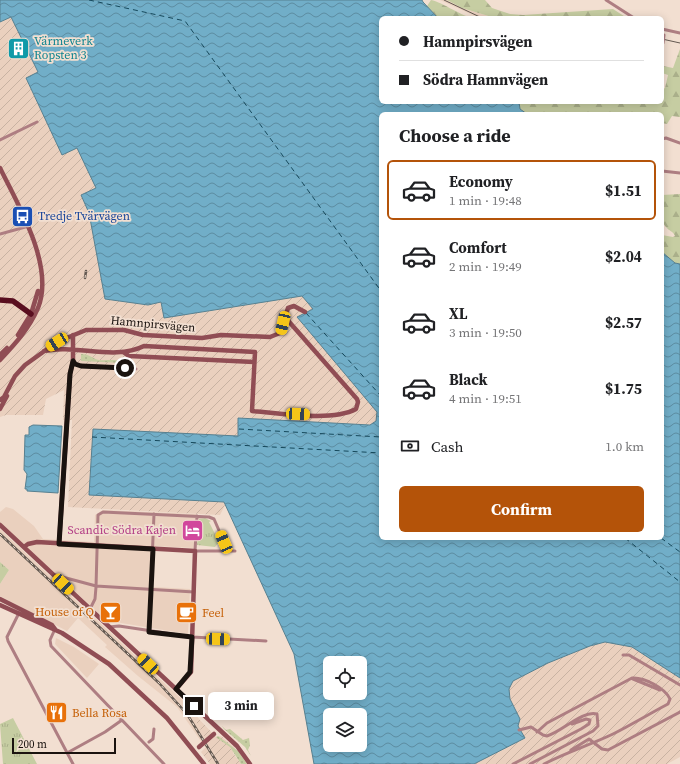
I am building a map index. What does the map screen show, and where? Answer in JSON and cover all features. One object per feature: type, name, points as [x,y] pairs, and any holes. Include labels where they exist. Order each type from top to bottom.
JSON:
[{"type":"highway","points":[[0,300],[13,301],[32,315]]},
{"type":"main road","points":[[0,168],[28,226],[38,253],[41,276],[32,315],[21,337],[0,360]]},
{"type":"main road","points":[[254,362],[252,412],[329,416],[350,412],[358,407],[357,399],[284,316],[286,310],[292,306],[298,307],[305,312]]},
{"type":"main road","points":[[0,354],[16,339],[32,315]]},
{"type":"main road","name":"Hamnpirsvägen","points":[[0,400],[4,397],[12,382],[25,365],[66,337],[96,329],[124,330],[143,335],[202,338],[220,335],[270,337],[281,331],[284,316]]},
{"type":"main road","points":[[59,544],[70,374],[73,361],[73,335]]},
{"type":"main road","points":[[66,337],[72,351]]},
{"type":"main road","name":"Hamnpirsvägen","points":[[44,352],[55,350],[123,352],[134,351],[144,346],[255,352],[254,362],[129,356],[123,352]]},
{"type":"main road","points":[[0,395],[5,392],[12,382]]},
{"type":"main road","name":"Hamnpirsvägen","points":[[0,409],[12,382]]},
{"type":"main road","points":[[0,525],[244,753],[250,764]]},
{"type":"main road","points":[[24,547],[32,543],[195,551],[190,672],[176,689]]},
{"type":"main road","points":[[0,599],[21,608],[52,625],[55,629],[81,644],[114,668],[167,718],[204,764]]},
{"type":"main road","points":[[0,606],[50,629],[55,629]]},
{"type":"main road","points":[[194,750],[219,730]]},
{"type":"street","points":[[606,0],[631,16]]},
{"type":"street","points":[[664,30],[680,33]]},
{"type":"street","points":[[0,140],[38,122]]},
{"type":"street","points":[[664,138],[680,143]]},
{"type":"street","points":[[664,171],[680,173]]},
{"type":"street","points":[[0,234],[28,226]]},
{"type":"street","points":[[73,361],[75,364],[81,366],[136,369]]},
{"type":"street","points":[[90,609],[95,599],[98,515],[103,512],[209,517],[214,519],[224,542],[220,551]]},
{"type":"street","points":[[149,632],[154,514]]},
{"type":"street","points":[[197,516],[195,551],[235,551]]},
{"type":"street","points":[[53,574],[96,586],[194,592]]},
{"type":"street","points":[[21,608],[7,637],[72,764]]},
{"type":"street","points":[[109,627],[119,626],[149,632],[192,637],[266,641]]},
{"type":"street","points":[[55,629],[50,640],[51,646],[164,764]]},
{"type":"street","points":[[623,655],[629,655],[680,685]]},
{"type":"street","points":[[537,732],[547,723],[630,680],[639,678],[666,693],[670,699],[668,704],[612,735],[579,749],[570,751]]},
{"type":"street","points":[[544,764],[570,751],[589,739],[602,749],[608,750],[680,712]]},
{"type":"street","points":[[519,730],[531,727],[537,732],[547,736],[590,714],[595,714],[599,717],[598,726],[593,731],[530,764]]},
{"type":"street","points":[[513,764],[581,729],[589,724],[590,720],[586,719],[568,726]]},
{"type":"street","points":[[67,753],[105,732],[122,720]]},
{"type":"street","points":[[149,742],[153,739],[154,729]]},
{"type":"shaded area","points":[[440,0],[447,0],[462,8],[488,16],[475,16]]},
{"type":"shaded area","points":[[11,17],[38,73],[26,79],[62,154],[77,148],[96,188],[81,195],[89,213],[105,299],[148,305],[161,302],[164,318],[302,296],[313,309],[297,317],[377,412],[377,418],[374,423],[370,425],[239,418],[238,436],[93,430],[89,495],[224,502],[225,505],[220,515],[68,507],[72,420],[63,420],[64,390],[46,399],[43,415],[6,415],[0,417],[0,22]]},
{"type":"shaded area","points":[[6,507],[13,509],[34,526],[43,539],[94,542],[95,515],[103,510],[196,514],[194,548],[156,546],[154,553],[154,587],[190,589],[188,634],[121,623],[103,617],[0,523],[0,512]]},
{"type":"shaded area","points":[[0,529],[191,708],[199,719],[196,722],[216,755],[205,747],[177,707],[105,647],[107,645],[78,618],[67,631],[0,596],[0,584],[9,570],[0,562]]},
{"type":"shaded area","points":[[56,638],[74,647],[99,664],[87,678],[55,644]]},
{"type":"shaded area","points":[[605,642],[632,647],[680,678],[680,757],[667,764],[474,764],[525,738],[517,726],[516,710],[510,699],[509,688],[513,681],[548,663],[590,646]]},
{"type":"shaded area","points":[[199,719],[216,737],[221,736],[235,748],[233,753],[241,764],[210,764],[201,752],[209,744],[196,722]]},
{"type":"green space","points":[[431,0],[466,16],[436,16],[427,6]]},
{"type":"green space","points":[[447,0],[485,0],[492,8],[510,14],[523,15],[613,9],[624,16],[488,16],[462,8]]},
{"type":"green space","points":[[680,49],[680,117],[672,116],[667,124],[664,123],[664,112],[524,112],[520,109],[519,104],[664,104],[664,89],[668,75],[664,74],[664,66],[673,68]]},
{"type":"green space","points":[[680,194],[680,264],[675,263],[664,254],[664,235],[675,236],[664,224],[664,195]]},
{"type":"green space","points":[[81,354],[99,360],[115,360],[122,363],[81,361]]},
{"type":"green space","points":[[205,518],[211,521],[209,522],[219,542],[215,547],[197,545],[199,519]]},
{"type":"green space","points":[[0,562],[9,570],[0,584]]},
{"type":"green space","points":[[13,718],[37,764],[3,764],[0,724]]},
{"type":"green space","points":[[222,726],[226,730],[230,729],[243,740],[249,738],[250,745],[248,750],[251,756],[245,747],[224,729]]},
{"type":"green space","points":[[218,736],[238,751],[247,764],[241,764],[230,747],[216,737]]},
{"type":"water","points":[[0,0],[422,0],[436,16],[379,16],[379,104],[519,104],[520,109],[524,112],[379,112],[379,540],[664,540],[664,254],[675,263],[680,264],[680,678],[632,647],[605,642],[590,646],[548,663],[513,681],[509,689],[510,699],[520,719],[518,726],[525,738],[474,764],[314,764],[294,654],[224,502],[89,495],[93,429],[238,436],[238,418],[370,425],[376,421],[377,412],[297,317],[313,309],[302,296],[164,318],[161,302],[148,305],[105,299],[89,213],[81,195],[96,188],[77,148],[62,155],[26,78],[38,72],[11,17],[0,22]]},
{"type":"water","points":[[33,425],[62,426],[58,493],[27,491],[27,489],[25,489],[27,474],[24,470],[25,435],[29,435],[29,427]]},
{"type":"ferry route","points":[[89,0],[185,21],[379,288]]},
{"type":"ferry route","points":[[306,313],[379,394]]},
{"type":"ferry route","points":[[239,429],[379,437]]},
{"type":"ferry route","points":[[92,437],[379,453]]},
{"type":"ferry route","points":[[628,540],[680,582]]},
{"type":"ferry route","points":[[664,540],[680,552]]},
{"type":"tram line","points":[[444,0],[478,16]]},
{"type":"tram line","points":[[664,39],[680,43]]},
{"type":"railway","points":[[85,278],[86,271]]},
{"type":"railway","points":[[0,534],[159,683],[187,714],[218,764]]},
{"type":"place","name":"Värmeverk Ropsten 3","points":[[19,48]]},
{"type":"place","name":"Tredje Tvärvägen","points":[[22,216]]},
{"type":"place","name":"Scandic Södra Kajen","points":[[192,530]]},
{"type":"place","name":"House of Q","points":[[110,612]]},
{"type":"place","name":"Feel","points":[[186,613]]},
{"type":"place","name":"Bella Rosa","points":[[57,713]]},
{"type":"route","points":[[125,368],[78,366],[73,361],[70,374],[59,544],[153,549],[149,632],[192,637],[190,672],[176,689],[194,706]]}]
